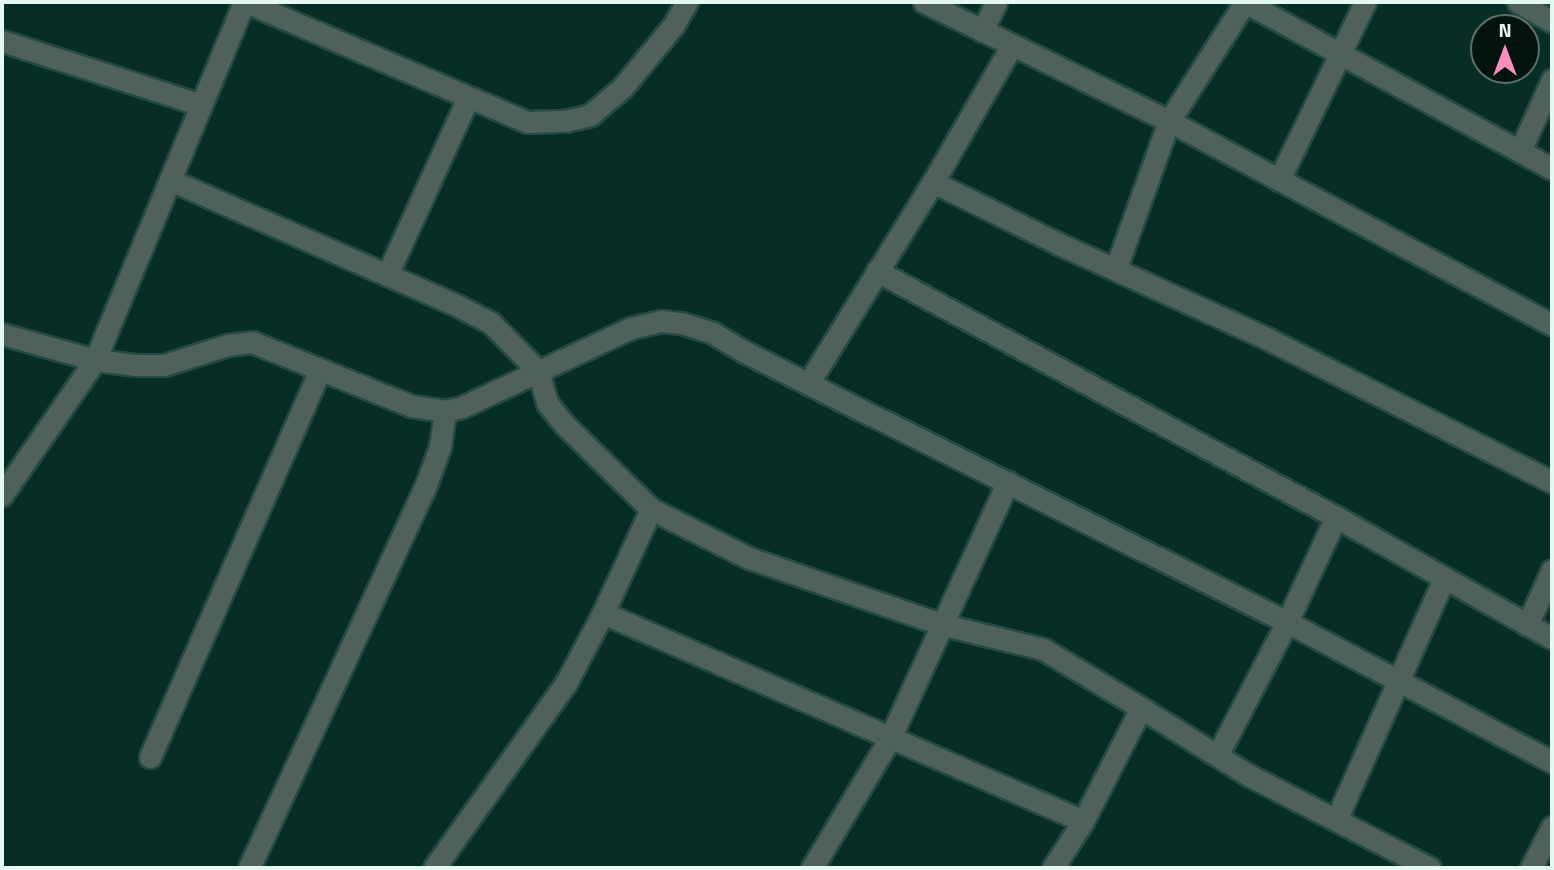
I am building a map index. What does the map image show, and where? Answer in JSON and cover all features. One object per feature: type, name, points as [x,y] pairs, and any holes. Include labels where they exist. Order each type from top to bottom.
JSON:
[{"type":"street","points":[[2,495],[95,360],[245,2],[528,122],[565,121],[590,115],[624,86],[673,26],[687,2]]},
{"type":"street","points":[[924,2],[1169,121],[1552,326]]},
{"type":"street","points":[[982,31],[996,2]]},
{"type":"street","points":[[1116,268],[1169,121],[1245,2],[1552,169]]},
{"type":"street","points":[[1279,180],[1338,52],[1365,2]]},
{"type":"street","points":[[1518,2],[1552,22]]},
{"type":"street","points":[[2,41],[201,105]]},
{"type":"street","points":[[809,382],[933,181],[1012,45]]},
{"type":"street","points":[[1520,151],[1552,80]]},
{"type":"street","points":[[387,275],[468,98]]},
{"type":"street","points":[[170,180],[491,323],[538,372],[547,403],[565,425],[651,509],[749,558],[944,625],[1043,649],[1250,776],[1430,868]]},
{"type":"street","points":[[933,181],[1268,339],[1552,482]]},
{"type":"street","points":[[877,271],[1336,517],[1552,638]]},
{"type":"street","points":[[2,334],[95,360],[164,365],[229,345],[251,342],[411,406],[445,411],[462,407],[631,328],[661,321],[681,323],[713,333],[1287,622],[1552,762]]},
{"type":"street","points":[[150,757],[320,370]]},
{"type":"street","points":[[249,868],[424,490],[440,447],[445,411]]},
{"type":"street","points":[[812,868],[890,737],[1009,482]]},
{"type":"street","points":[[434,868],[566,684],[603,613],[651,509]]},
{"type":"street","points":[[1218,754],[1287,622],[1336,517]]},
{"type":"street","points":[[1527,625],[1552,570]]},
{"type":"street","points":[[1336,820],[1444,578]]},
{"type":"street","points":[[603,613],[1083,821]]},
{"type":"street","points":[[1053,868],[1083,821],[1141,708]]},
{"type":"street","points":[[1531,868],[1552,827]]}]
